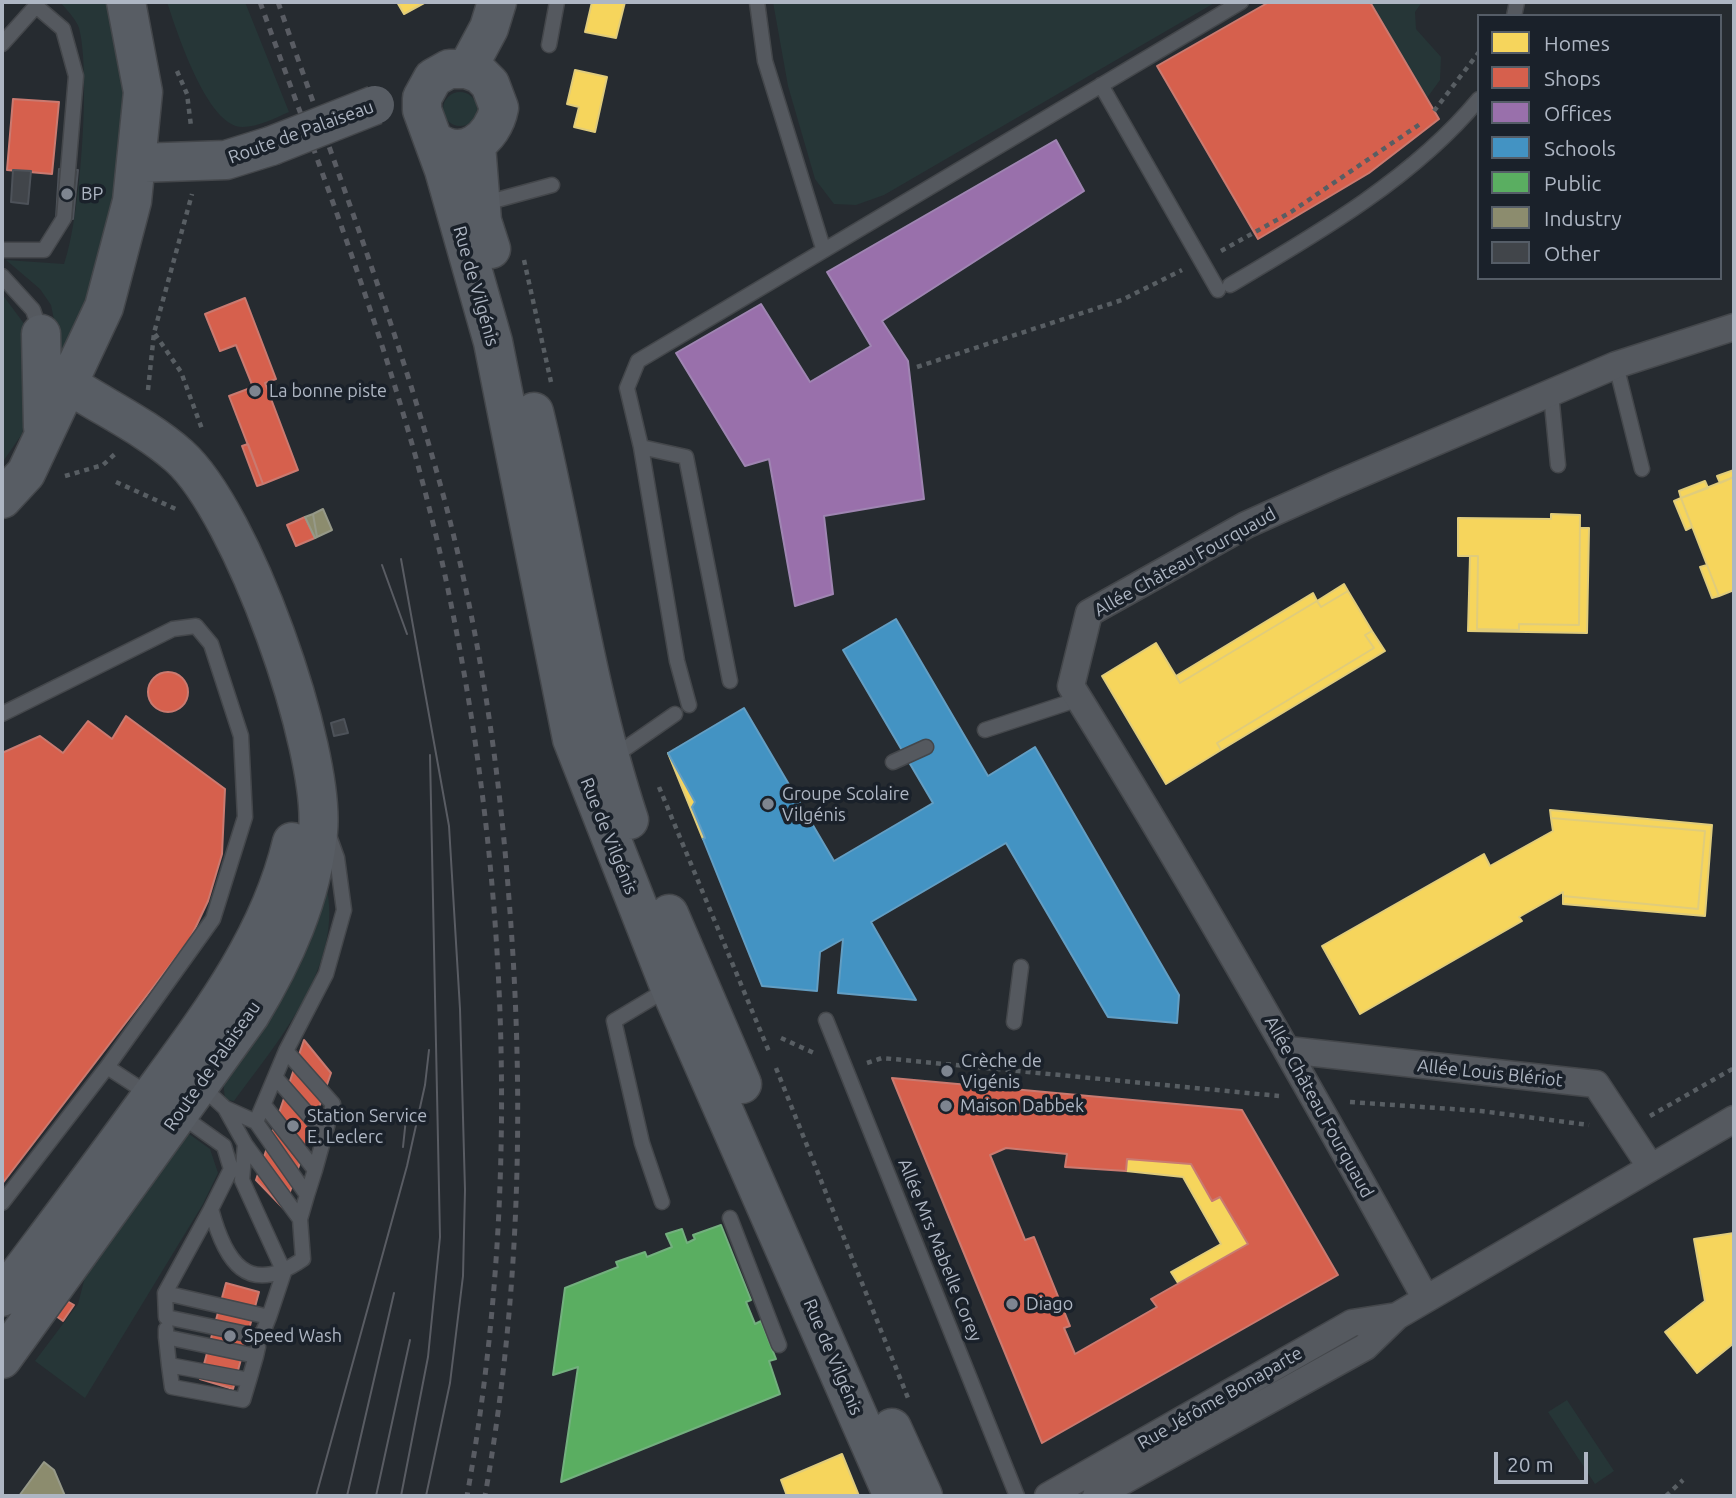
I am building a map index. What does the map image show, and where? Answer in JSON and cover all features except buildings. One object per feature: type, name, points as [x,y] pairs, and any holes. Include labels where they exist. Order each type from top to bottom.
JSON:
[{"type":"street","points":[[2,499],[26,473],[104,307],[132,201],[138,163],[143,92],[126,2]]},
{"type":"street","points":[[467,69],[489,28],[497,2]]},
{"type":"street","points":[[422,98],[433,78],[449,69],[467,69],[480,74],[490,84],[499,108],[491,132],[476,145],[462,149],[443,147],[434,140]]},
{"type":"street","name":"Route de Palaiseau","points":[[138,163],[226,160],[271,146],[375,105],[399,99],[422,98]]},
{"type":"street","name":"Rue de Vilgénis","points":[[422,98],[422,110],[434,140],[493,342],[572,739],[670,988],[893,1496]]},
{"type":"street","name":"Rue de Vilgénis","points":[[476,145],[481,205],[541,442],[624,749],[631,828],[923,1496]]},
{"type":"street","name":"Allée Château Fourquaud","points":[[1426,1299],[1288,1050],[1145,804],[1071,686],[1089,613],[1246,525],[1616,365],[1734,327]]},
{"type":"street","points":[[41,334],[43,440]]},
{"type":"street","name":"Route de Palaiseau","points":[[2,1297],[182,1092],[276,971],[299,917],[311,872],[319,805],[282,653],[230,527],[208,489],[180,457],[150,434],[68,384]]},
{"type":"street","name":"Route de Palaiseau","points":[[2,1359],[182,1092],[245,962],[283,879],[297,823],[303,733]]},
{"type":"street","points":[[572,739],[624,749]]},
{"type":"street","name":"Allée Louis Blériot","points":[[1288,1050],[1595,1084],[1650,1166]]},
{"type":"street","name":"Rue Jérôme Bonaparte","points":[[1096,1496],[1365,1347],[1397,1316],[1734,1119]]},
{"type":"street","name":"Rue Jérôme Bonaparte","points":[[1048,1496],[1352,1323],[1397,1316]]},
{"type":"lane","points":[[549,45],[557,2]]},
{"type":"lane","points":[[757,2],[770,75],[823,248]]},
{"type":"lane","points":[[689,705],[677,661],[641,447],[626,388],[638,361],[823,248],[1241,2]]},
{"type":"lane","points":[[2,44],[36,6],[62,29],[76,76],[64,218],[44,250],[2,250]]},
{"type":"lane","points":[[1101,85],[1224,287],[1332,224],[1450,134],[1477,101]]},
{"type":"lane","points":[[481,205],[552,186]]},
{"type":"lane","points":[[2,276],[33,310],[41,334]]},
{"type":"lane","points":[[1616,365],[1642,469]]},
{"type":"lane","points":[[1551,394],[1558,465]]},
{"type":"lane","points":[[641,447],[686,457],[730,681]]},
{"type":"lane","points":[[2,714],[173,629],[196,626],[211,643],[241,736],[246,817],[213,919],[107,1068],[2,1203]]},
{"type":"lane","points":[[985,730],[1079,699]]},
{"type":"lane","points":[[624,749],[675,714]]},
{"type":"lane","points":[[893,762],[926,747]]},
{"type":"lane","points":[[256,1122],[286,1051],[326,974],[344,909],[337,858],[319,805]]},
{"type":"lane","points":[[1014,1022],[1021,967]]},
{"type":"lane","points":[[662,1202],[642,1143],[614,1021],[670,988]]},
{"type":"lane","name":"Allée Mrs Mabelle Corey","points":[[826,1020],[1017,1496]]},
{"type":"lane","points":[[211,1209],[220,1243],[236,1268],[264,1277],[284,1272],[303,1259],[300,1219],[333,1104],[286,1051]]},
{"type":"lane","points":[[107,1068],[182,1092],[256,1122],[307,1195]]},
{"type":"lane","points":[[276,1079],[325,1134]]},
{"type":"lane","points":[[182,1092],[245,1144],[300,1219]]},
{"type":"lane","points":[[182,1092],[224,1146],[231,1169],[165,1293],[166,1337],[172,1387],[243,1400],[284,1272],[242,1180],[245,1144]]},
{"type":"lane","points":[[264,1105],[315,1170]]},
{"type":"lane","points":[[730,1218],[779,1345]]},
{"type":"lane","points":[[165,1293],[269,1317]]},
{"type":"lane","points":[[166,1317],[261,1337]]},
{"type":"lane","points":[[166,1337],[256,1356]]},
{"type":"lane","points":[[169,1364],[249,1380]]},
{"type":"path","points":[[147,393],[154,333],[193,191]]},
{"type":"path","points":[[522,253],[553,391]]},
{"type":"path","points":[[61,477],[103,465],[123,445]]},
{"type":"path","points":[[624,749],[911,1406]]},
{"type":"path","points":[[781,1038],[848,1070],[882,1058],[1315,1099],[1481,1111],[1626,1129],[1734,1068]]},
{"type":"path","points":[[1666,1496],[1683,1480]]},
{"type":"shaded area","points":[[60,2],[115,2],[124,39],[125,183],[64,369],[51,305],[40,289],[6,260],[64,264],[70,243],[82,147],[84,78],[79,28]]},
{"type":"shaded area","points":[[167,2],[245,2],[289,112],[266,122],[243,127],[230,123],[217,112],[195,75]]},
{"type":"shaded area","points":[[773,2],[1216,2],[884,195],[856,205],[834,204],[815,179],[788,86]]},
{"type":"shaded area","points":[[1370,2],[1422,2],[1415,12],[1416,29],[1441,57],[1440,80],[1427,98]]},
{"type":"shaded area","points":[[460,92],[472,97],[477,109],[472,121],[460,126],[448,121],[443,109],[448,97]]},
{"type":"shaded area","points":[[2,294],[25,325],[29,404],[22,434],[2,463]]},
{"type":"shaded area","points":[[323,875],[329,905],[327,936],[319,966],[290,1024],[234,1101],[225,1100],[223,1080]]},
{"type":"shaded area","points":[[189,1134],[210,1149],[218,1173],[203,1204],[85,1398],[35,1361],[78,1304],[90,1258]]},
{"type":"shaded area","points":[[1567,1400],[1614,1471],[1595,1484],[1548,1412]]},
{"type":"tram line","points":[[401,559],[449,826],[460,1009],[465,1190],[463,1276],[450,1383],[426,1496]]},
{"type":"tram line","points":[[382,565],[407,634]]},
{"type":"tram line","points":[[401,1496],[428,1357],[440,1237],[430,755]]},
{"type":"tram line","points":[[316,1496],[407,1166],[425,1085],[429,1050]]},
{"type":"tram line","points":[[403,1147],[407,1109]]},
{"type":"tram line","points":[[347,1496],[394,1293]]},
{"type":"tram line","points":[[376,1496],[410,1340]]},
{"type":"railway","points":[[260,2],[363,288],[409,433],[446,580],[484,807],[495,922],[501,1037],[501,1153],[495,1268],[484,1382],[467,1496]]},
{"type":"railway","points":[[278,2],[386,310],[426,435],[468,597],[493,747],[505,848],[514,974],[518,1124],[506,1347],[485,1496]]},
{"type":"place","name":"BP","points":[[67,194]]},
{"type":"place","name":"La bonne piste","points":[[255,391]]},
{"type":"place","name":"Groupe Scolaire Vilgénis","points":[[768,804]]},
{"type":"place","name":"Crèche de Vigénis","points":[[947,1071]]},
{"type":"place","name":"Maison Dabbek","points":[[946,1106]]},
{"type":"place","name":"Station Service E. Leclerc","points":[[293,1126]]},
{"type":"place","name":"Diago","points":[[1012,1304]]},
{"type":"place","name":"Speed Wash","points":[[230,1336]]}]
